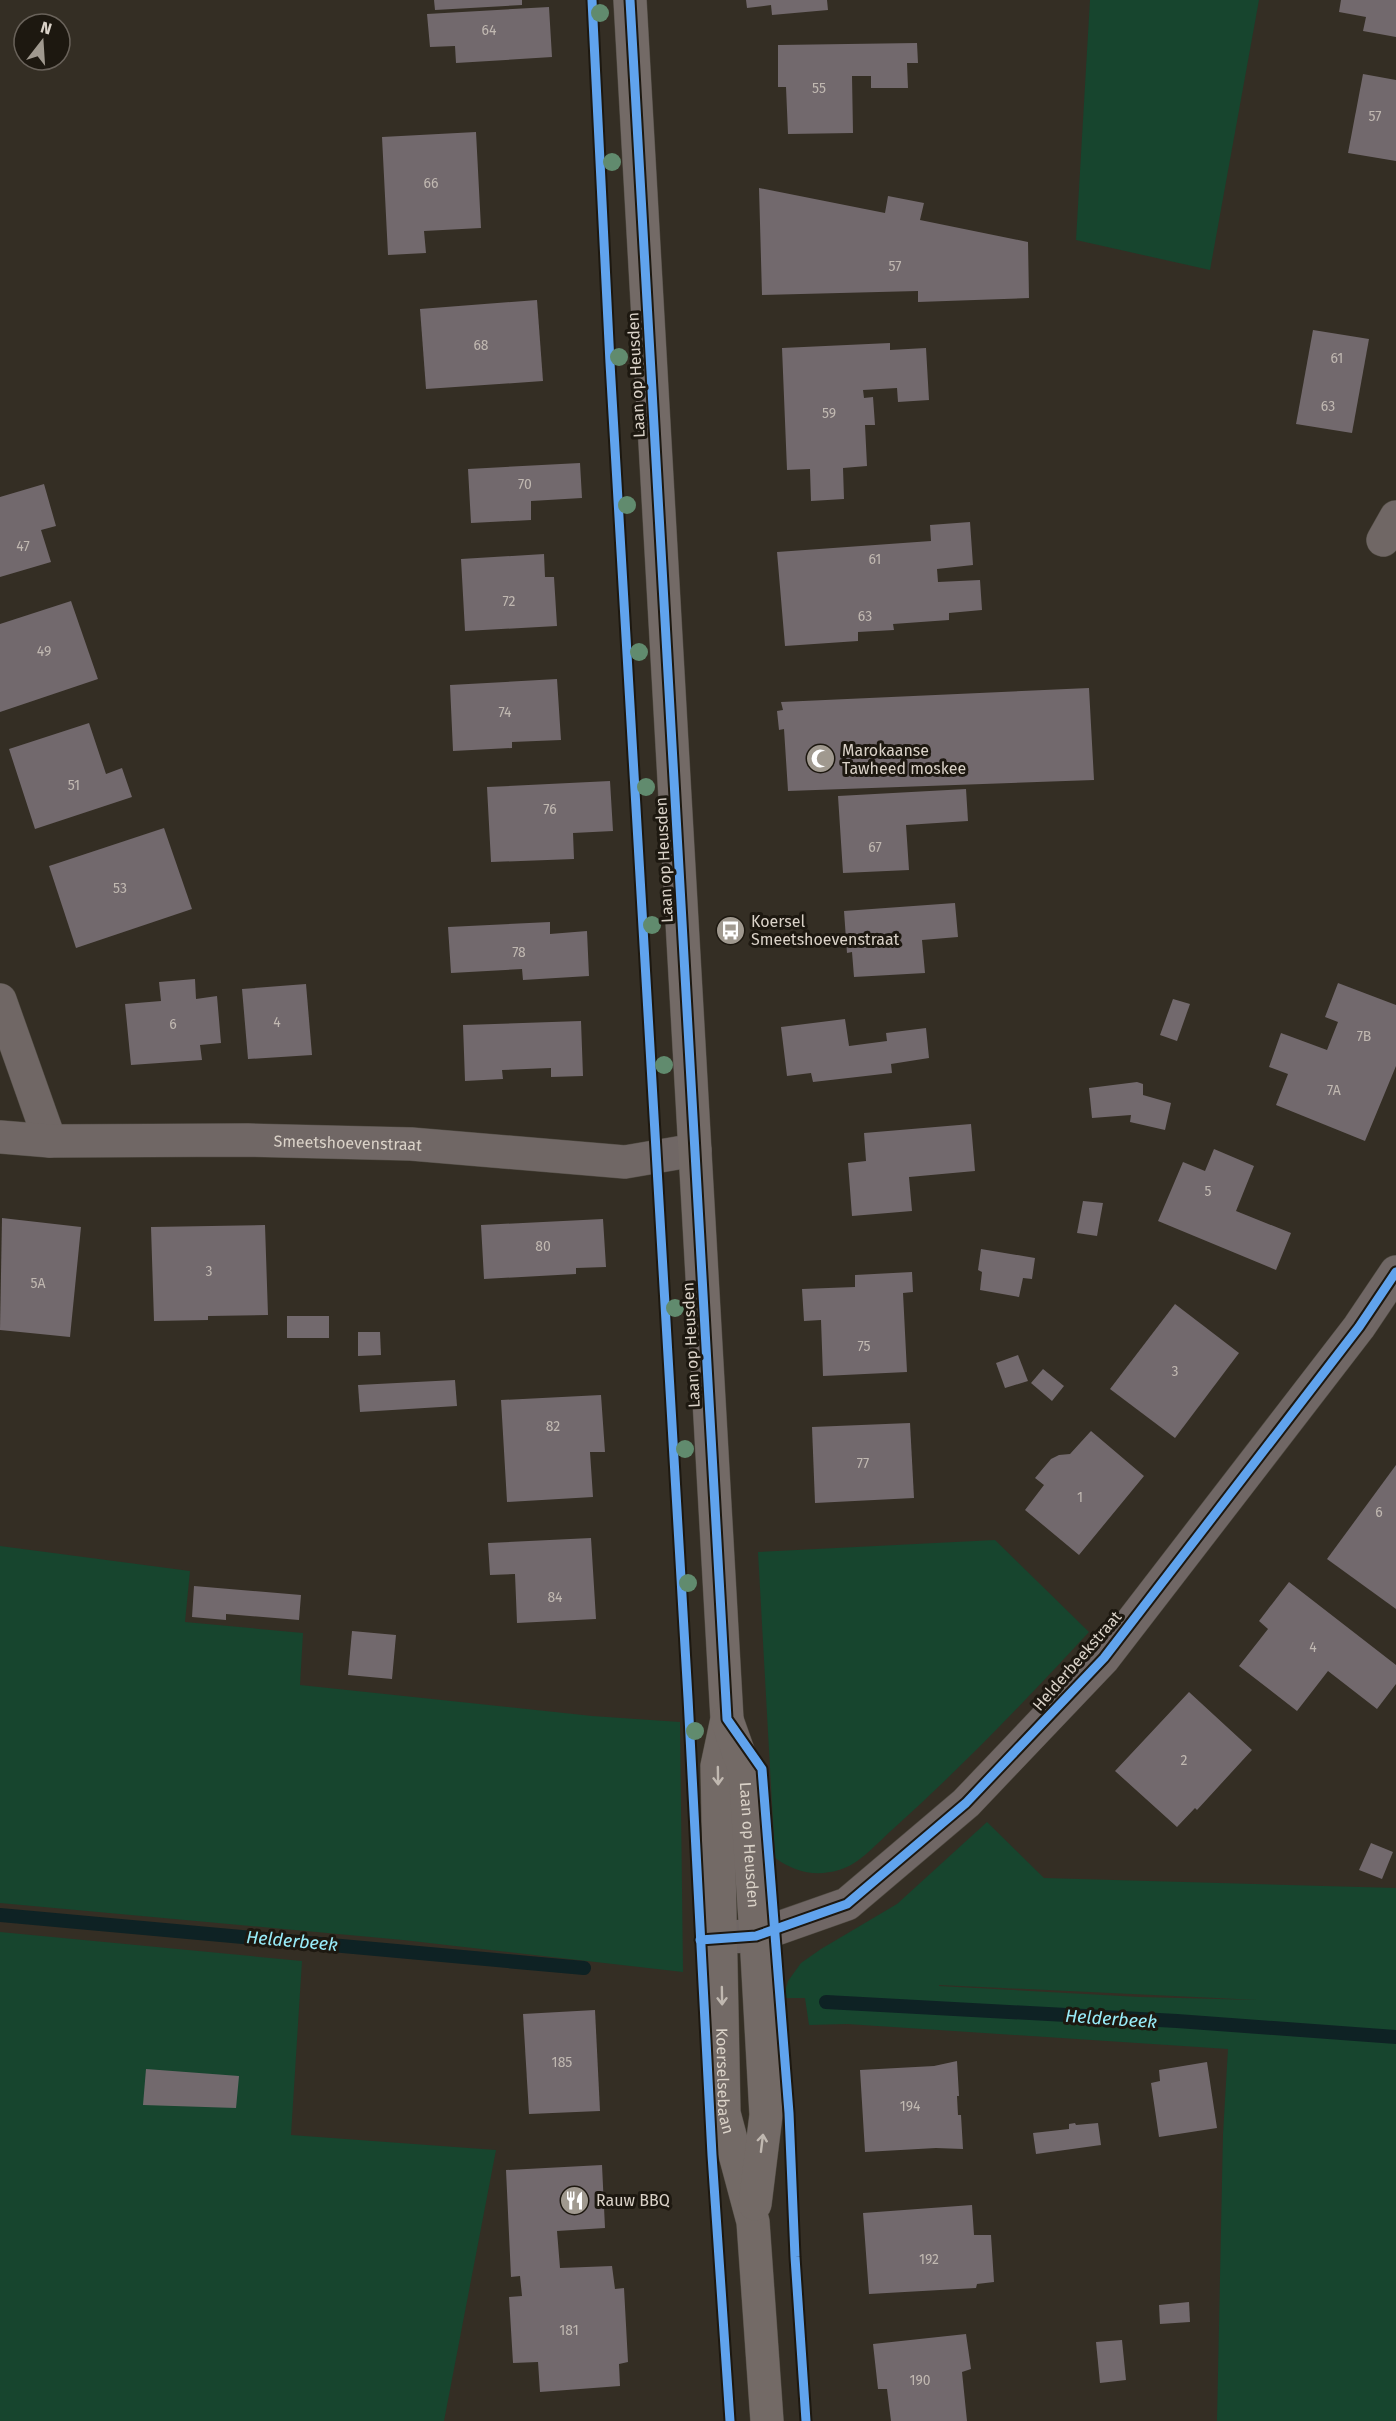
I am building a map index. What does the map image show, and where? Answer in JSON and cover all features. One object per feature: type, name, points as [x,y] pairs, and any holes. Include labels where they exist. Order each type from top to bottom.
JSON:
[{"type":"street","name":"Laan op Heusden","points":[[630,0],[727,1719],[717,1766],[721,1937]]},
{"type":"street","points":[[0,1000],[50,1141]]},
{"type":"street","name":"Smeetshoevenstraat","points":[[0,1137],[50,1141],[249,1140],[411,1144],[625,1162],[695,1150]]},
{"type":"street","name":"Helderbeekstraat","points":[[721,1937],[756,1936],[847,1904],[974,1794],[1104,1658],[1359,1327],[1396,1272]]},
{"type":"street","name":"Laan op Heusden","points":[[727,1719],[745,1771],[756,1936]]},
{"type":"street","name":"Koerselsebaan","points":[[753,2222],[766,2115],[756,1936]]},
{"type":"street","name":"Koerselsebaan","points":[[721,1937],[724,2113],[753,2222],[767,2421]]},
{"type":"green space","points":[[1090,0],[1259,0],[1210,270],[1076,240]]},
{"type":"green space","points":[[995,1540],[1089,1632],[969,1757],[861,1858],[839,1870],[813,1873],[790,1867],[775,1858],[758,1552]]},
{"type":"green space","points":[[0,1546],[190,1571],[185,1622],[303,1633],[300,1685],[592,1716],[680,1722],[683,1972],[403,1940],[0,1903]]},
{"type":"green space","points":[[987,1822],[1044,1878],[1396,1888],[1396,2421],[1217,2421],[1223,2134],[1228,2049],[847,2024],[809,2025],[805,1998],[783,1998],[788,1981],[801,1963],[897,1904]],"holes":[[[939,1985],[1258,2000],[1140,1997]]]},
{"type":"green space","points":[[0,1932],[302,1961],[291,2135],[496,2150],[444,2421],[0,2421]]},
{"type":"building","points":[[434,0],[522,0],[522,5],[435,10]]},
{"type":"building","points":[[746,0],[827,0],[828,10],[772,15],[771,5],[747,8]]},
{"type":"building","points":[[1341,0],[1396,0],[1396,37],[1363,31],[1366,17],[1339,12]]},
{"type":"building","points":[[549,7],[552,57],[456,63],[455,46],[430,47],[427,14]]},
{"type":"building","points":[[917,43],[918,63],[907,63],[908,88],[871,88],[871,76],[852,76],[853,133],[788,134],[786,87],[778,87],[778,45]]},
{"type":"building","points":[[1363,74],[1396,80],[1396,161],[1348,153]]},
{"type":"building","points":[[476,132],[481,228],[424,231],[426,253],[388,255],[382,137]]},
{"type":"building","points":[[759,188],[885,213],[888,196],[924,203],[920,220],[1028,242],[1029,298],[918,302],[918,291],[762,295]]},
{"type":"building","points":[[537,300],[543,381],[426,389],[420,309]]},
{"type":"building","points":[[1313,330],[1369,339],[1352,433],[1296,424]]},
{"type":"building","points":[[890,343],[890,350],[926,348],[929,400],[898,402],[897,388],[863,390],[864,398],[873,397],[875,425],[865,425],[867,466],[843,468],[844,499],[811,501],[810,469],[787,470],[782,348]]},
{"type":"building","points":[[580,463],[582,498],[531,501],[531,520],[471,523],[468,469]]},
{"type":"building","points":[[44,484],[56,526],[41,530],[51,562],[0,577],[0,497]]},
{"type":"building","points":[[970,522],[973,565],[937,569],[938,582],[980,580],[982,610],[949,613],[949,620],[893,624],[894,630],[858,632],[858,641],[785,646],[777,552],[931,541],[930,525]]},
{"type":"building","points":[[544,554],[545,577],[554,577],[557,626],[465,631],[461,559]]},
{"type":"building","points":[[71,601],[98,679],[0,712],[0,624]]},
{"type":"building","points":[[557,679],[561,740],[512,742],[512,748],[453,751],[450,685]]},
{"type":"building","points":[[1089,688],[1094,780],[788,791],[784,729],[779,730],[777,711],[783,710],[781,702]]},
{"type":"building","points":[[89,723],[106,774],[122,768],[132,797],[35,829],[9,749]]},
{"type":"building","points":[[610,781],[613,831],[573,833],[574,859],[491,862],[487,787]]},
{"type":"building","points":[[966,789],[968,821],[906,825],[909,870],[843,873],[838,796]]},
{"type":"building","points":[[164,828],[192,909],[76,948],[49,866]]},
{"type":"building","points":[[955,903],[958,937],[922,940],[925,973],[854,977],[852,952],[847,953],[844,911]]},
{"type":"building","points":[[550,922],[550,934],[587,931],[589,976],[523,980],[522,969],[451,973],[448,927]]},
{"type":"building","points":[[195,979],[196,999],[217,996],[221,1043],[200,1045],[202,1060],[131,1065],[125,1004],[161,1001],[159,982]]},
{"type":"building","points":[[1338,983],[1396,1005],[1396,1066],[1365,1141],[1276,1105],[1288,1074],[1269,1067],[1281,1033],[1327,1050],[1338,1022],[1325,1017]]},
{"type":"building","points":[[306,984],[312,1055],[248,1059],[242,989]]},
{"type":"building","points":[[1173,999],[1190,1004],[1177,1041],[1160,1035]]},
{"type":"building","points":[[845,1019],[849,1046],[887,1041],[886,1033],[926,1028],[929,1058],[891,1064],[892,1073],[813,1082],[811,1073],[787,1076],[781,1027]]},
{"type":"building","points":[[581,1021],[583,1076],[551,1077],[551,1068],[502,1070],[503,1079],[465,1081],[463,1025]]},
{"type":"building","points":[[1137,1082],[1143,1084],[1143,1095],[1171,1103],[1165,1130],[1130,1122],[1131,1115],[1092,1118],[1089,1088]]},
{"type":"building","points":[[971,1124],[975,1171],[909,1177],[912,1211],[852,1216],[848,1163],[866,1161],[864,1133]]},
{"type":"building","points":[[1214,1149],[1254,1166],[1236,1211],[1291,1233],[1276,1270],[1158,1221],[1183,1162],[1205,1171]]},
{"type":"building","points":[[1083,1201],[1103,1203],[1097,1236],[1077,1233]]},
{"type":"building","points":[[2,1218],[81,1227],[70,1337],[0,1330]]},
{"type":"building","points":[[603,1219],[606,1267],[576,1268],[576,1274],[484,1279],[481,1225]]},
{"type":"building","points":[[265,1225],[268,1315],[208,1316],[208,1320],[154,1321],[151,1227]]},
{"type":"building","points":[[981,1249],[1035,1258],[1032,1279],[1023,1278],[1019,1297],[980,1290],[982,1272],[978,1270]]},
{"type":"building","points":[[912,1272],[913,1292],[903,1293],[907,1372],[823,1376],[821,1320],[804,1321],[802,1289],[855,1287],[855,1275]]},
{"type":"building","points":[[1175,1304],[1239,1353],[1175,1438],[1110,1389]]},
{"type":"building","points":[[287,1316],[329,1316],[329,1338],[287,1338]]},
{"type":"building","points":[[358,1332],[380,1332],[381,1355],[358,1356]]},
{"type":"building","points":[[1018,1355],[1028,1381],[1005,1388],[996,1363]]},
{"type":"building","points":[[1043,1369],[1064,1386],[1052,1401],[1031,1383]]},
{"type":"building","points":[[455,1380],[457,1406],[360,1412],[358,1385]]},
{"type":"building","points":[[601,1395],[605,1452],[590,1452],[593,1497],[507,1502],[501,1400]]},
{"type":"building","points":[[910,1423],[914,1498],[815,1503],[812,1427]]},
{"type":"building","points":[[1091,1431],[1144,1476],[1079,1555],[1025,1510],[1044,1485],[1035,1478],[1051,1459],[1059,1455],[1070,1454]]},
{"type":"building","points":[[1396,1465],[1396,1609],[1327,1559]]},
{"type":"building","points":[[591,1538],[596,1619],[517,1623],[515,1574],[490,1575],[488,1543]]},
{"type":"building","points":[[1289,1582],[1396,1665],[1396,1684],[1377,1709],[1328,1671],[1297,1711],[1239,1666],[1268,1629],[1259,1621]]},
{"type":"building","points":[[194,1586],[301,1595],[299,1620],[226,1614],[226,1620],[192,1617]]},
{"type":"building","points":[[352,1631],[396,1635],[392,1679],[348,1675]]},
{"type":"building","points":[[1189,1692],[1252,1750],[1197,1810],[1195,1808],[1177,1827],[1115,1771]]},
{"type":"building","points":[[1371,1843],[1393,1852],[1382,1879],[1359,1870]]},
{"type":"building","points":[[595,2010],[600,2111],[529,2114],[523,2014]]},
{"type":"building","points":[[957,2061],[958,2115],[961,2115],[963,2149],[936,2148],[865,2152],[860,2070],[934,2066]]},
{"type":"building","points":[[1207,2062],[1217,2128],[1159,2137],[1151,2083],[1160,2081],[1159,2070]]},
{"type":"building","points":[[146,2069],[239,2076],[236,2108],[143,2105]]},
{"type":"building","points":[[1075,2123],[1076,2125],[1098,2123],[1101,2145],[1036,2154],[1033,2133],[1069,2129],[1069,2124]]},
{"type":"building","points":[[602,2165],[605,2228],[557,2231],[560,2268],[612,2266],[615,2289],[624,2288],[628,2362],[619,2364],[620,2386],[540,2392],[538,2362],[513,2363],[509,2297],[522,2296],[520,2276],[511,2277],[506,2170]]},
{"type":"building","points":[[972,2205],[974,2235],[991,2235],[994,2282],[977,2284],[976,2288],[869,2294],[863,2213]]},
{"type":"building","points":[[1189,2302],[1190,2322],[1160,2324],[1159,2305]]},
{"type":"building","points":[[966,2334],[971,2369],[962,2372],[967,2421],[891,2421],[887,2389],[878,2389],[873,2344]]},
{"type":"building","points":[[1122,2340],[1126,2380],[1100,2383],[1096,2342]]},
{"type":"waterway","name":"Helderbeek","points":[[0,1915],[584,1968]]},
{"type":"waterway","name":"Helderbeek","points":[[826,2002],[1177,2021],[1396,2037]]},
{"type":"cycle path","points":[[592,0],[610,363],[688,1698],[712,2155],[730,2421]]},
{"type":"cycle path","points":[[630,0],[727,1719],[762,1769],[789,2113],[795,2257],[806,2421]]},
{"type":"cycle path","points":[[700,1940],[756,1936],[847,1904],[966,1803],[1104,1658],[1359,1327],[1396,1272]]},
{"type":"place","name":"Marokaanse Tawheed moskee","points":[[821,759]]},
{"type":"place","name":"Koersel Smeetshoevenstraat","points":[[730,930]]},
{"type":"place","name":"Rauw BBQ","points":[[575,2200]]}]
